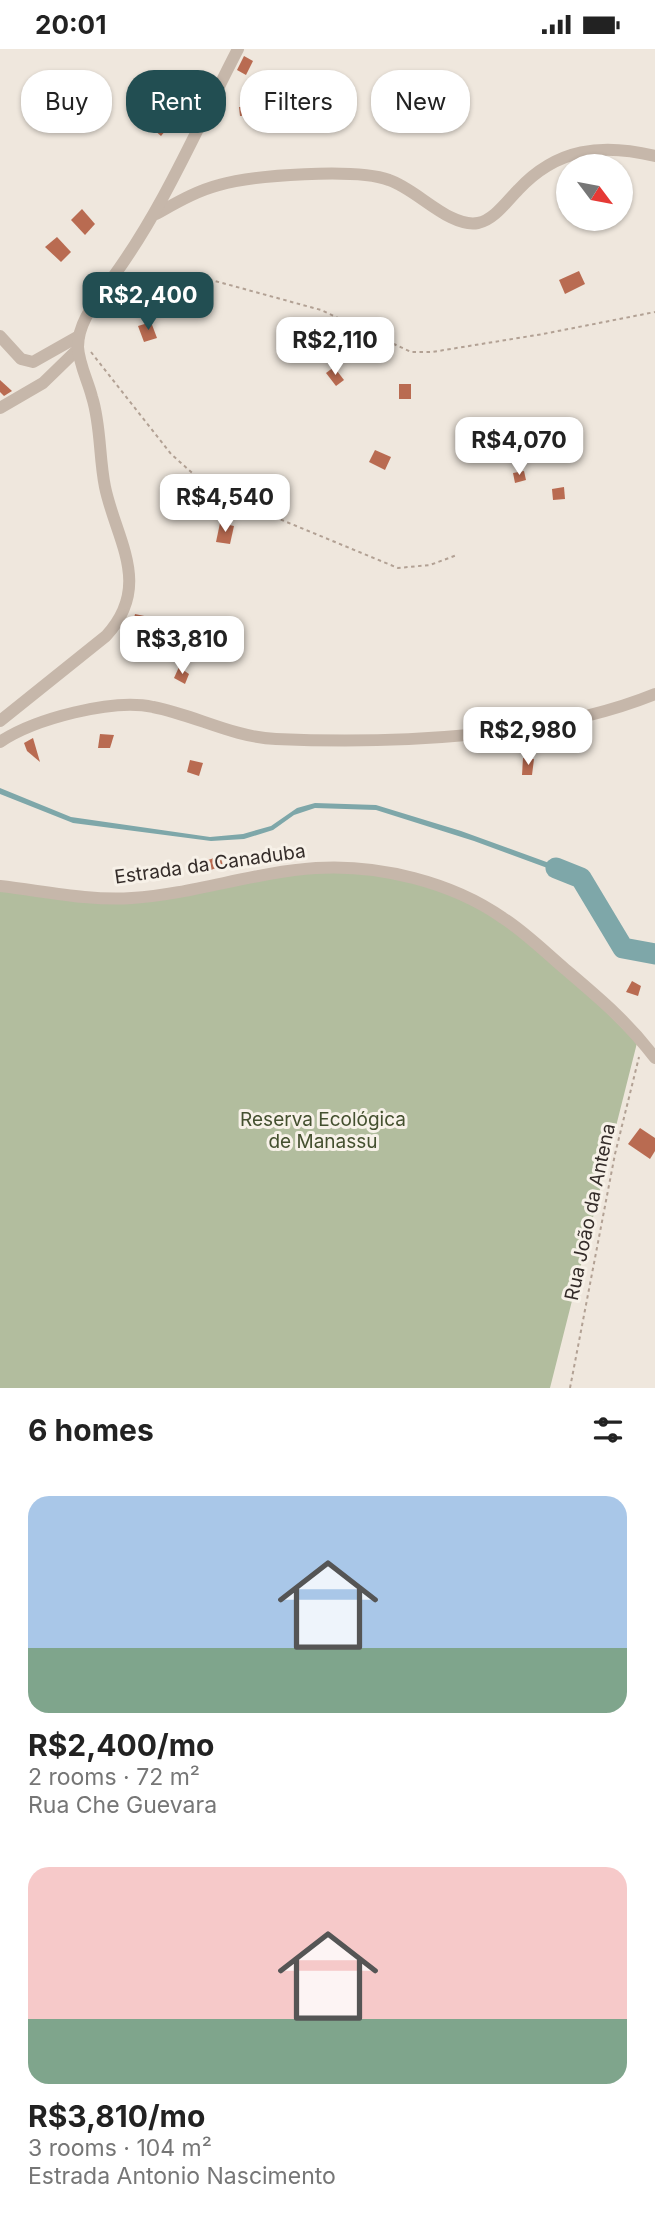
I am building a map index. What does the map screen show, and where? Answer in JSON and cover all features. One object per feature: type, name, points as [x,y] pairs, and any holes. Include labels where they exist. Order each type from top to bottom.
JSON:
[{"type":"street","points":[[0,721],[106,636],[118,622],[128,599],[123,538],[106,489],[94,401],[78,349],[79,336],[87,315],[156,214],[237,49]]},
{"type":"street","points":[[156,214],[194,193],[249,179],[359,175],[386,179],[412,190],[448,217],[464,224],[480,223],[501,209],[538,171],[558,160],[600,148],[624,148],[655,156]]},
{"type":"street","points":[[0,336],[21,359],[33,362],[79,336]]},
{"type":"street","points":[[0,408],[43,383],[78,349]]},
{"type":"street","points":[[0,742],[34,724],[116,704],[155,707],[245,734],[317,740],[497,731],[561,722],[606,712],[655,694]]},
{"type":"street","name":"Estrada da Canaduba","points":[[0,886],[93,898],[133,898],[246,876],[318,868],[380,872],[423,881],[459,894],[502,917],[624,1018],[655,1058]]},
{"type":"path","points":[[107,303],[127,290],[155,280],[204,278],[341,317],[411,352],[432,352],[543,334],[655,312]]},
{"type":"path","points":[[78,349],[88,351],[99,359],[171,454],[208,487],[226,497],[398,568],[430,565],[457,555]]},
{"type":"path","name":"Rua João da Antena","points":[[570,1388],[615,1154],[643,1042]]},
{"type":"green space","name":"Reserva Ecológica de Manassu","points":[[321,870],[411,881],[455,895],[484,910],[539,949],[637,1043],[550,1388],[0,1388],[0,889],[88,901]]},
{"type":"water","points":[[0,788],[71,817],[210,837],[243,834],[271,826],[297,808],[315,803],[376,805],[461,831],[585,876],[580,880],[474,841],[376,810],[315,808],[294,815],[273,830],[244,839],[211,841],[73,823],[0,794]]},
{"type":"building","points":[[244,56],[253,61],[248,70],[237,70]]},
{"type":"building","points":[[82,209],[95,224],[85,235],[71,220]]},
{"type":"building","points":[[57,237],[71,252],[61,262],[45,247]]},
{"type":"building","points":[[579,271],[585,284],[565,294],[559,280]]},
{"type":"building","points":[[151,322],[157,338],[144,342],[138,326]]},
{"type":"building","points":[[334,367],[344,380],[336,386],[326,373]]},
{"type":"building","points":[[0,380],[12,391],[4,396],[0,392]]},
{"type":"building","points":[[399,384],[411,384],[411,399],[399,399]]},
{"type":"building","points":[[375,450],[391,457],[385,470],[369,462]]},
{"type":"building","points":[[524,471],[526,480],[515,483],[513,473]]},
{"type":"building","points":[[190,483],[198,499],[187,505],[179,489]]},
{"type":"building","points":[[564,487],[565,499],[553,500],[552,489]]},
{"type":"building","points":[[220,523],[234,526],[230,544],[216,542]]},
{"type":"building","points":[[135,614],[149,617],[143,643],[150,649],[144,657],[128,645]]},
{"type":"building","points":[[179,667],[189,674],[185,684],[174,678]]},
{"type":"building","points":[[100,734],[114,735],[110,748],[98,748]]},
{"type":"building","points":[[33,738],[40,762],[27,751],[24,743]]},
{"type":"building","points":[[523,758],[534,759],[532,775],[522,775]]},
{"type":"building","points":[[190,760],[203,763],[199,776],[187,772]]},
{"type":"building","points":[[220,856],[223,865],[211,870],[208,860]]},
{"type":"building","points":[[632,981],[641,986],[638,996],[626,992]]},
{"type":"building","points":[[640,1128],[655,1138],[655,1151],[650,1159],[628,1144]]},
{"type":"waterway","points":[[556,868],[581,878],[623,948],[655,954]]}]
